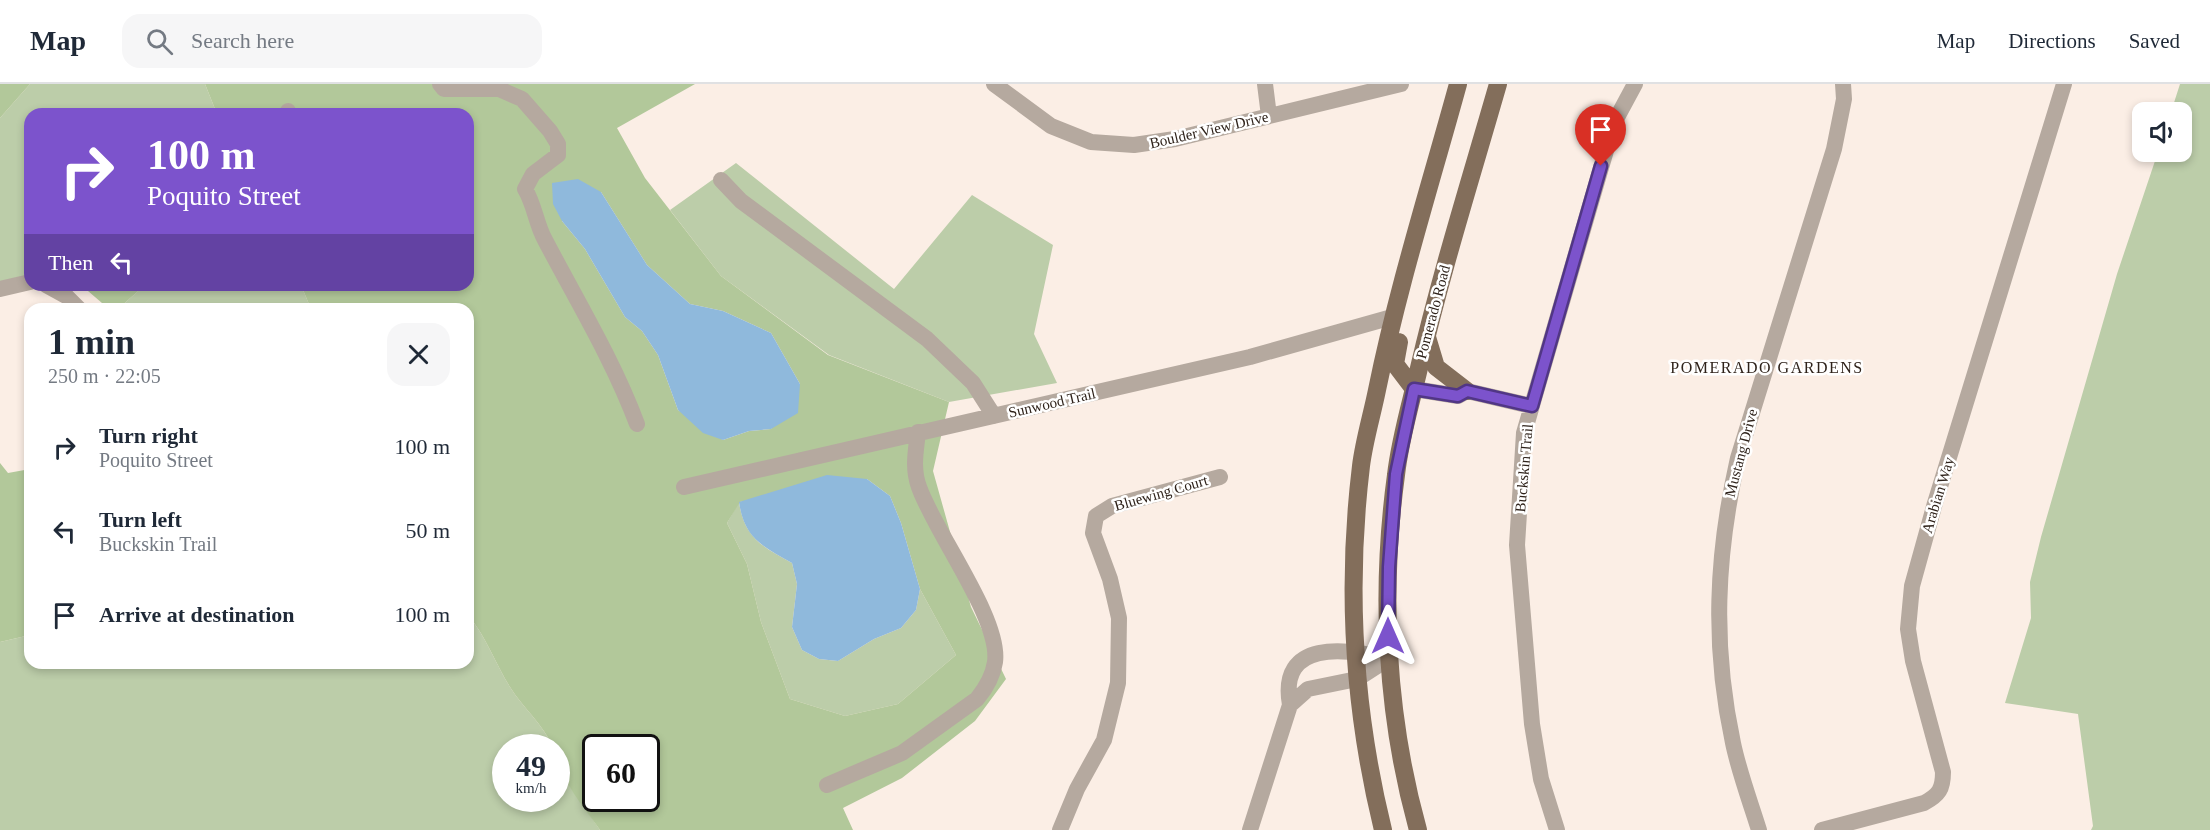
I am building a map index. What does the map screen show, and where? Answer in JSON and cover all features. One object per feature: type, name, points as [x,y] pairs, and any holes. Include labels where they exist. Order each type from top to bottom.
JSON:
[{"type":"main road","points":[[1383,830],[1372,788],[1353,650],[1353,567],[1362,464],[1392,317],[1458,84]]},
{"type":"main road","name":"Pomerado Road","points":[[1418,830],[1407,791],[1388,659],[1389,567],[1396,474],[1427,335],[1498,84]]},
{"type":"main road","points":[[1392,317],[1400,339],[1395,364],[1414,389]]},
{"type":"main road","points":[[1427,335],[1436,367],[1467,391]]},
{"type":"street","points":[[440,84],[444,89],[499,89],[522,99],[558,144],[558,155],[533,174],[525,189],[535,206],[543,236],[623,387],[637,424]]},
{"type":"street","name":"Boulder View Drive","points":[[994,84],[1051,126],[1091,142],[1134,145],[1158,143],[1401,84]]},
{"type":"street","points":[[1265,84],[1269,116]]},
{"type":"street","name":"Buckskin Trail","points":[[1557,830],[1541,779],[1532,724],[1517,545],[1524,432],[1614,123],[1635,84]]},
{"type":"street","name":"Mustang Drive","points":[[1759,830],[1733,745],[1724,697],[1717,607],[1720,562],[1727,506],[1738,458],[1834,149],[1844,99],[1843,84]]},
{"type":"street","name":"Arabian Way","points":[[1822,830],[1924,802],[1937,796],[1943,786],[1943,772],[1913,661],[1908,629],[1912,586],[1935,503],[2064,84]]},
{"type":"street","name":"Sunwood Trail","points":[[721,180],[741,201],[927,339],[973,383],[994,416],[1261,354],[1392,317]]},
{"type":"street","points":[[0,289],[24,283]]},
{"type":"street","points":[[57,291],[73,303]]},
{"type":"street","points":[[1414,389],[1458,396],[1467,391],[1532,406]]},
{"type":"street","points":[[684,487],[994,416]]},
{"type":"street","points":[[827,785],[902,753],[977,699],[987,687],[996,661],[987,616],[937,528],[918,485],[914,462],[918,432]]},
{"type":"street","name":"Bluewing Court","points":[[1060,830],[1077,789],[1104,740],[1118,683],[1119,618],[1110,579],[1092,533],[1096,516],[1112,506],[1220,477]]},
{"type":"street","points":[[1250,830],[1290,705],[1287,688],[1290,673],[1301,661],[1332,650],[1353,650],[1388,659]]},
{"type":"street","points":[[1290,705],[1308,689],[1357,679],[1388,659]]},
{"type":"green space","points":[[0,84],[30,84],[0,118]]},
{"type":"green space","points":[[30,84],[205,84],[215,108],[24,108],[24,281],[0,286],[0,118]]},
{"type":"green space","points":[[205,84],[695,84],[617,128],[645,178],[721,276],[828,355],[949,402],[933,471],[971,607],[1006,679],[975,721],[902,778],[843,808],[853,830],[600,830],[586,812],[660,812],[660,734],[582,734],[582,806],[570,787],[570,734],[546,734],[510,687],[474,624],[474,303],[308,303],[304,291],[474,291],[474,108],[215,108]],"holes":[[[601,192],[647,265],[690,304],[723,311],[771,333],[800,384],[771,429],[749,431],[723,440],[678,410],[658,355],[642,331],[625,317],[585,249],[562,221]],[[867,479],[890,496],[901,523],[920,589],[956,655],[898,704],[845,716],[790,699],[761,622],[747,564],[727,523],[740,502]]]},
{"type":"green space","points":[[2180,84],[2210,84],[2210,830],[2091,830],[2093,826],[2078,714],[2005,703],[2031,618],[2030,582],[2041,537],[2117,274],[2155,162],[2192,162],[2192,102],[2174,102]]},
{"type":"green space","points":[[736,163],[894,289],[972,195],[1053,245],[1034,334],[1057,383],[949,402],[829,355],[721,276],[670,210]]},
{"type":"green space","points":[[88,291],[138,291],[125,303],[102,303]]},
{"type":"green space","points":[[138,291],[304,291],[308,303],[125,303]]},
{"type":"green space","points":[[0,463],[8,473],[24,470],[24,636],[0,642]]},
{"type":"green space","points":[[739,502],[745,524],[756,540],[792,563],[797,584],[792,627],[802,650],[819,659],[838,661],[874,639],[901,628],[916,610],[920,589],[956,655],[898,704],[845,716],[790,699],[761,622],[747,564],[727,523]]},
{"type":"green space","points":[[474,624],[510,687],[546,734],[492,734],[492,812],[570,812],[570,786],[582,804],[582,812],[588,812],[600,830],[0,830],[0,642],[24,636],[24,669],[474,669]]},
{"type":"water","points":[[578,179],[601,192],[647,265],[690,304],[723,311],[771,333],[800,384],[798,413],[771,429],[749,431],[723,440],[703,433],[678,410],[658,355],[642,331],[625,317],[585,249],[562,221],[553,204],[552,183]]},
{"type":"water","points":[[827,475],[867,479],[890,496],[901,523],[920,589],[916,610],[901,628],[874,639],[838,661],[819,659],[802,650],[792,627],[797,584],[792,563],[756,540],[745,524],[739,502]]},
{"type":"district","name":"POMERADO GARDENS","points":[[1767,367]]},
{"type":"route","points":[[1388,636],[1389,567],[1396,474],[1414,389],[1458,396],[1467,391],[1532,406],[1601,166]]}]
